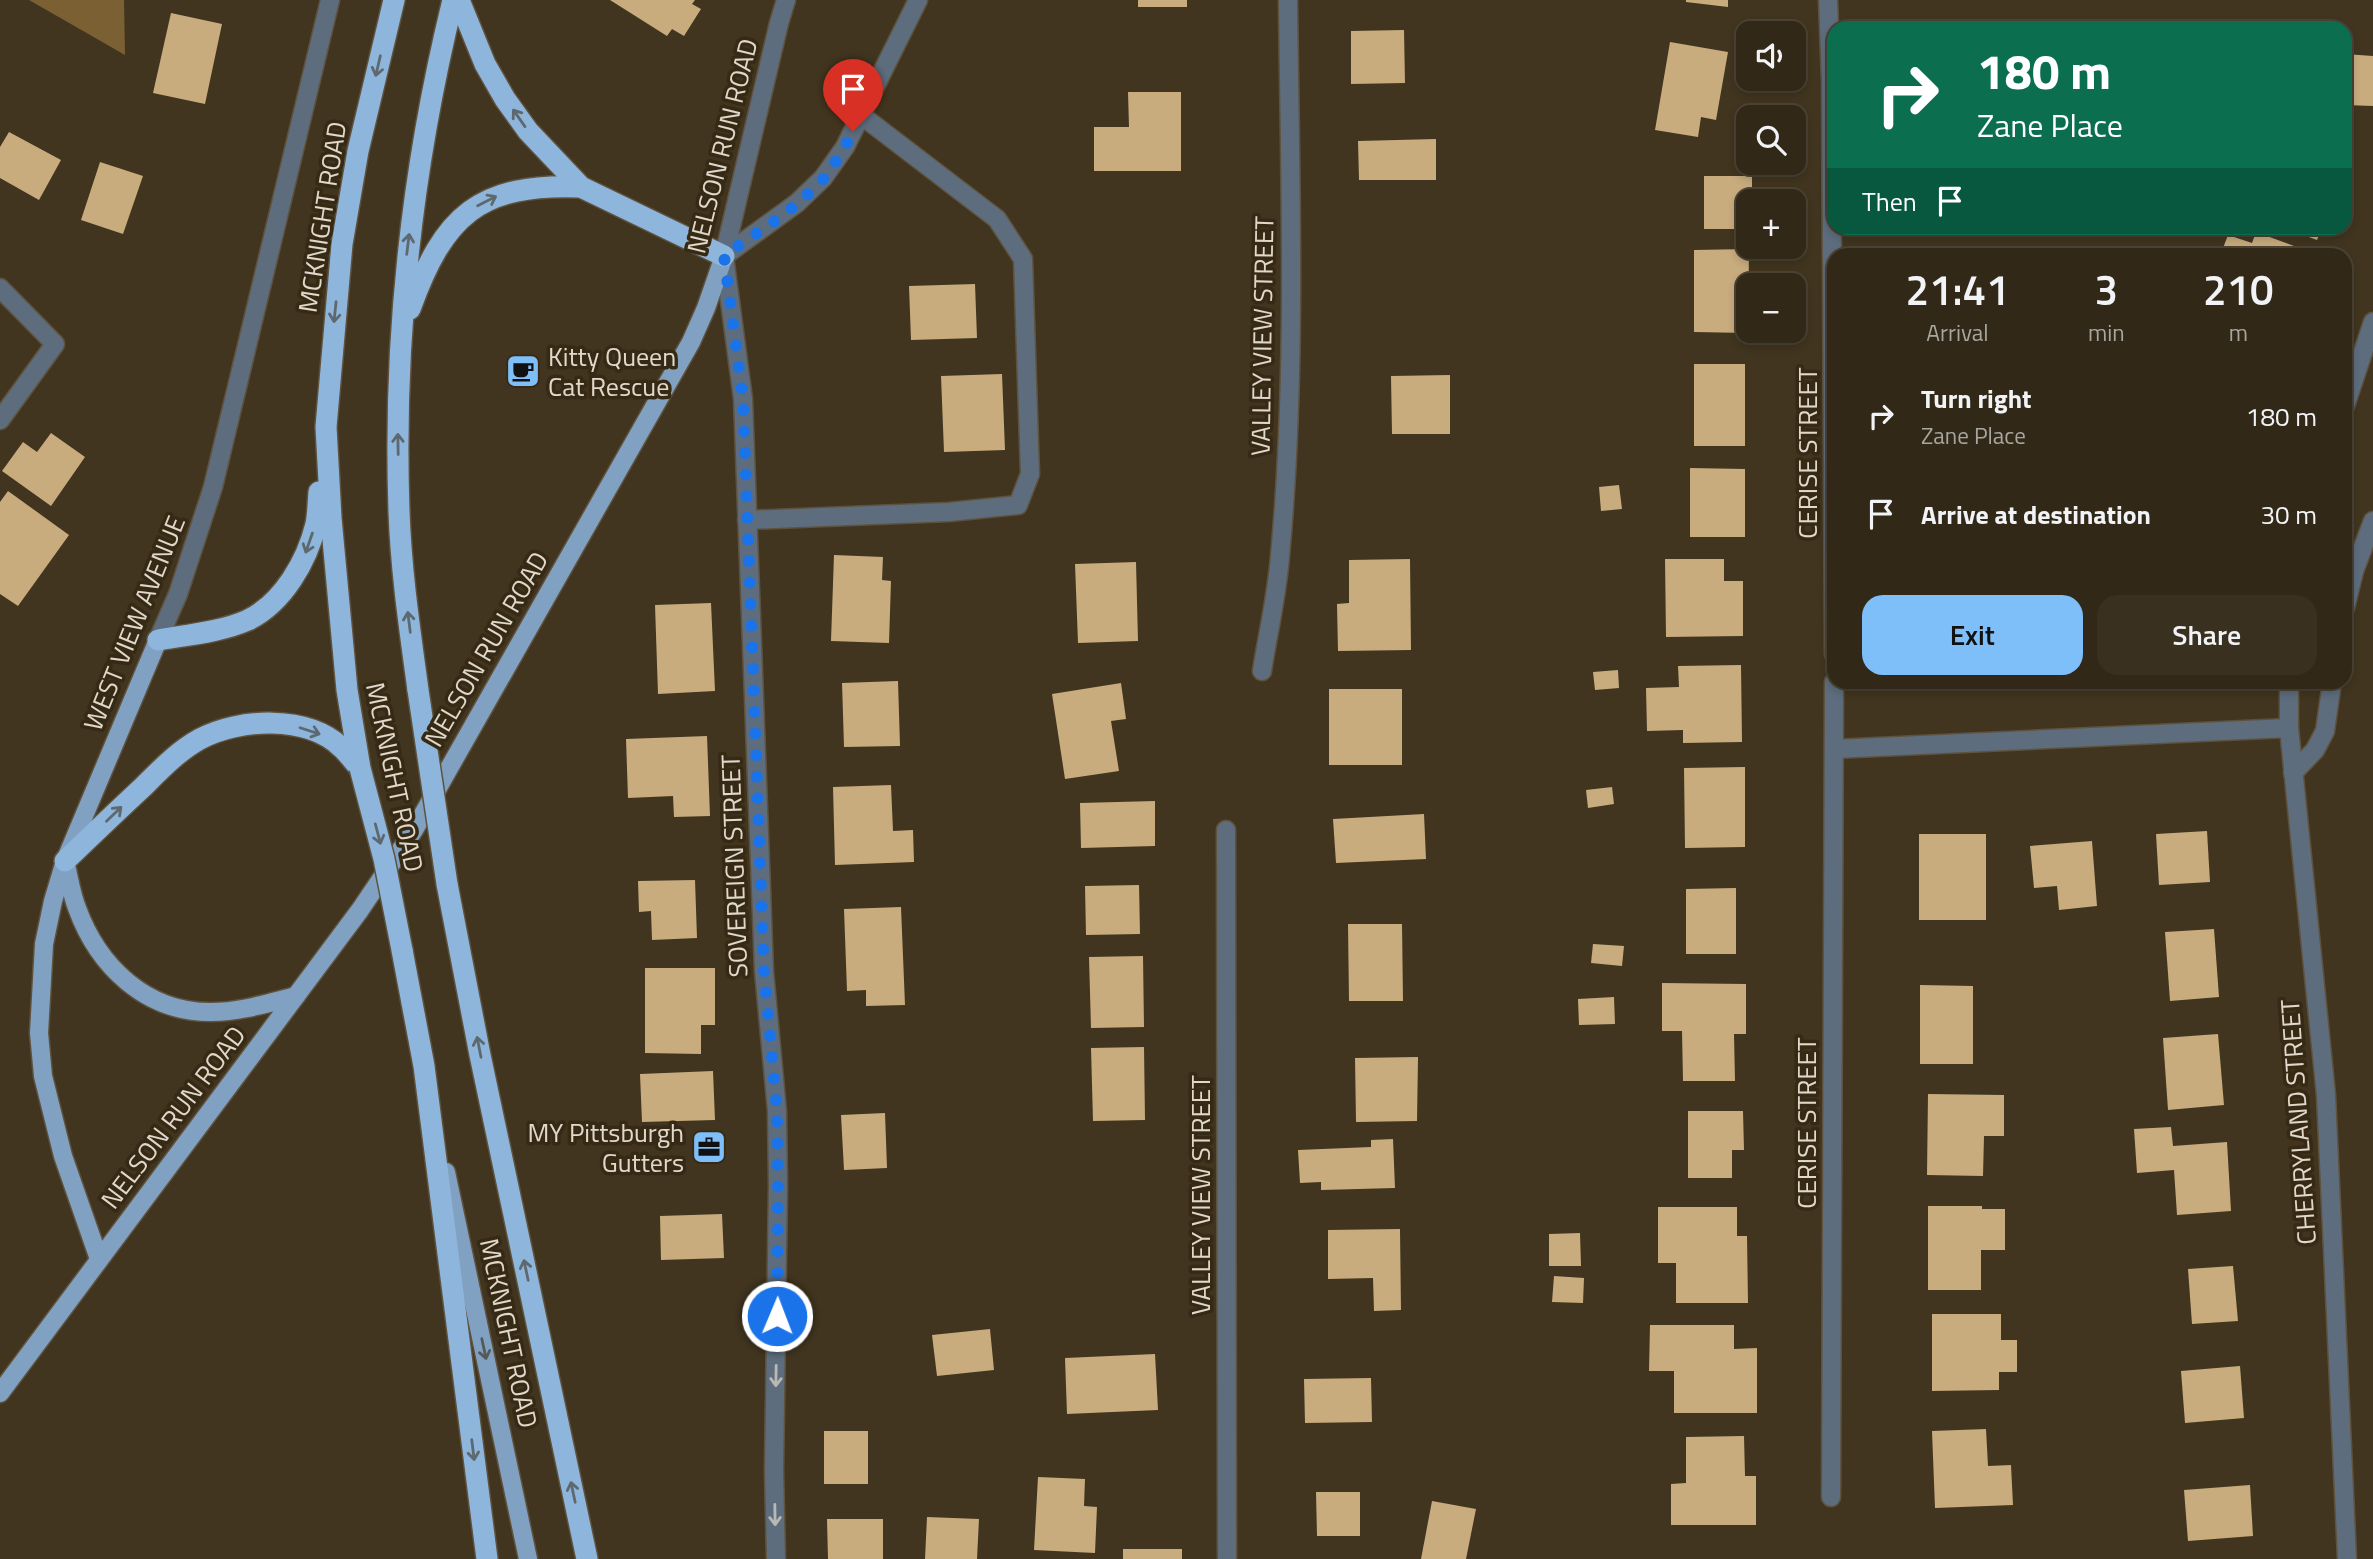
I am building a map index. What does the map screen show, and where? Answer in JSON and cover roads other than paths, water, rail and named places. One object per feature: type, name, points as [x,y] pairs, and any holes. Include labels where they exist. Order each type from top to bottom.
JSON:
[{"type":"highway","name":"MCKNIGHT ROAD","points":[[394,0],[358,151],[342,244],[326,427],[331,517],[347,690],[360,768],[384,859],[424,1066]]},
{"type":"highway","name":"MCKNIGHT ROAD","points":[[453,0],[434,76],[407,253],[400,337],[399,513],[418,690],[447,884],[483,1068],[587,1559]]},
{"type":"highway","points":[[459,0],[485,64],[505,99],[535,140],[581,187],[724,256]]},
{"type":"highway","points":[[400,337],[421,278],[436,250],[453,226],[474,208],[498,196],[524,188],[581,187]]},
{"type":"highway","points":[[158,640],[224,628],[249,619],[272,603],[290,582],[304,556],[316,524],[326,427]]},
{"type":"highway","points":[[65,861],[176,755],[199,739],[224,729],[254,722],[283,724],[315,732],[340,746],[360,768]]},
{"type":"highway","points":[[424,1066],[487,1559]]},
{"type":"main road","name":"NELSON RUN ROAD","points":[[0,1393],[360,910],[414,830],[691,342],[724,256]]},
{"type":"main road","name":"WEST VIEW AVENUE","points":[[99,1259],[63,1156],[43,1076],[40,1044],[44,944],[65,861],[158,640]]},
{"type":"main road","points":[[65,861],[76,906],[89,936],[105,962],[127,983],[152,1000],[181,1010],[211,1012],[242,1009],[296,996]]},
{"type":"main road","name":"MCKNIGHT ROAD","points":[[424,1066],[528,1559]]},
{"type":"street","name":"WEST VIEW AVENUE","points":[[158,640],[186,572],[213,487],[330,0]]},
{"type":"street","name":"NELSON RUN ROAD","points":[[724,256],[786,0]]},
{"type":"street","points":[[724,256],[797,203],[823,178],[845,147],[918,0]]},
{"type":"street","name":"VALLEY VIEW STREET","points":[[1262,671],[1280,558],[1288,438],[1288,0]]},
{"type":"street","name":"CERISE STREET","points":[[1828,0],[1829,21]]},
{"type":"street","points":[[747,520],[949,512],[1018,505],[1030,474],[1023,259],[998,219],[861,115]]},
{"type":"street","name":"SOVEREIGN STREET","points":[[724,256],[743,399],[764,958],[777,1111],[776,1559]]},
{"type":"street","points":[[0,288],[55,344],[0,420]]},
{"type":"street","points":[[2352,385],[2373,322]]},
{"type":"street","points":[[2352,579],[2373,521]]},
{"type":"street","name":"CERISE STREET","points":[[1831,1497],[1834,689]]},
{"type":"street","name":"CHERRYLAND STREET","points":[[2289,689],[2293,774],[2326,1095],[2347,1559]]},
{"type":"street","points":[[2293,774],[2315,750],[2325,731],[2331,689]]},
{"type":"street","points":[[1835,749],[2289,728]]},
{"type":"street","name":"VALLEY VIEW STREET","points":[[1226,830],[1227,1559]]},
{"type":"place","name":"Kitty Queen Cat Rescue","points":[[523,371]]},
{"type":"place","name":"MY Pittsburgh Gutters","points":[[709,1147]]}]
